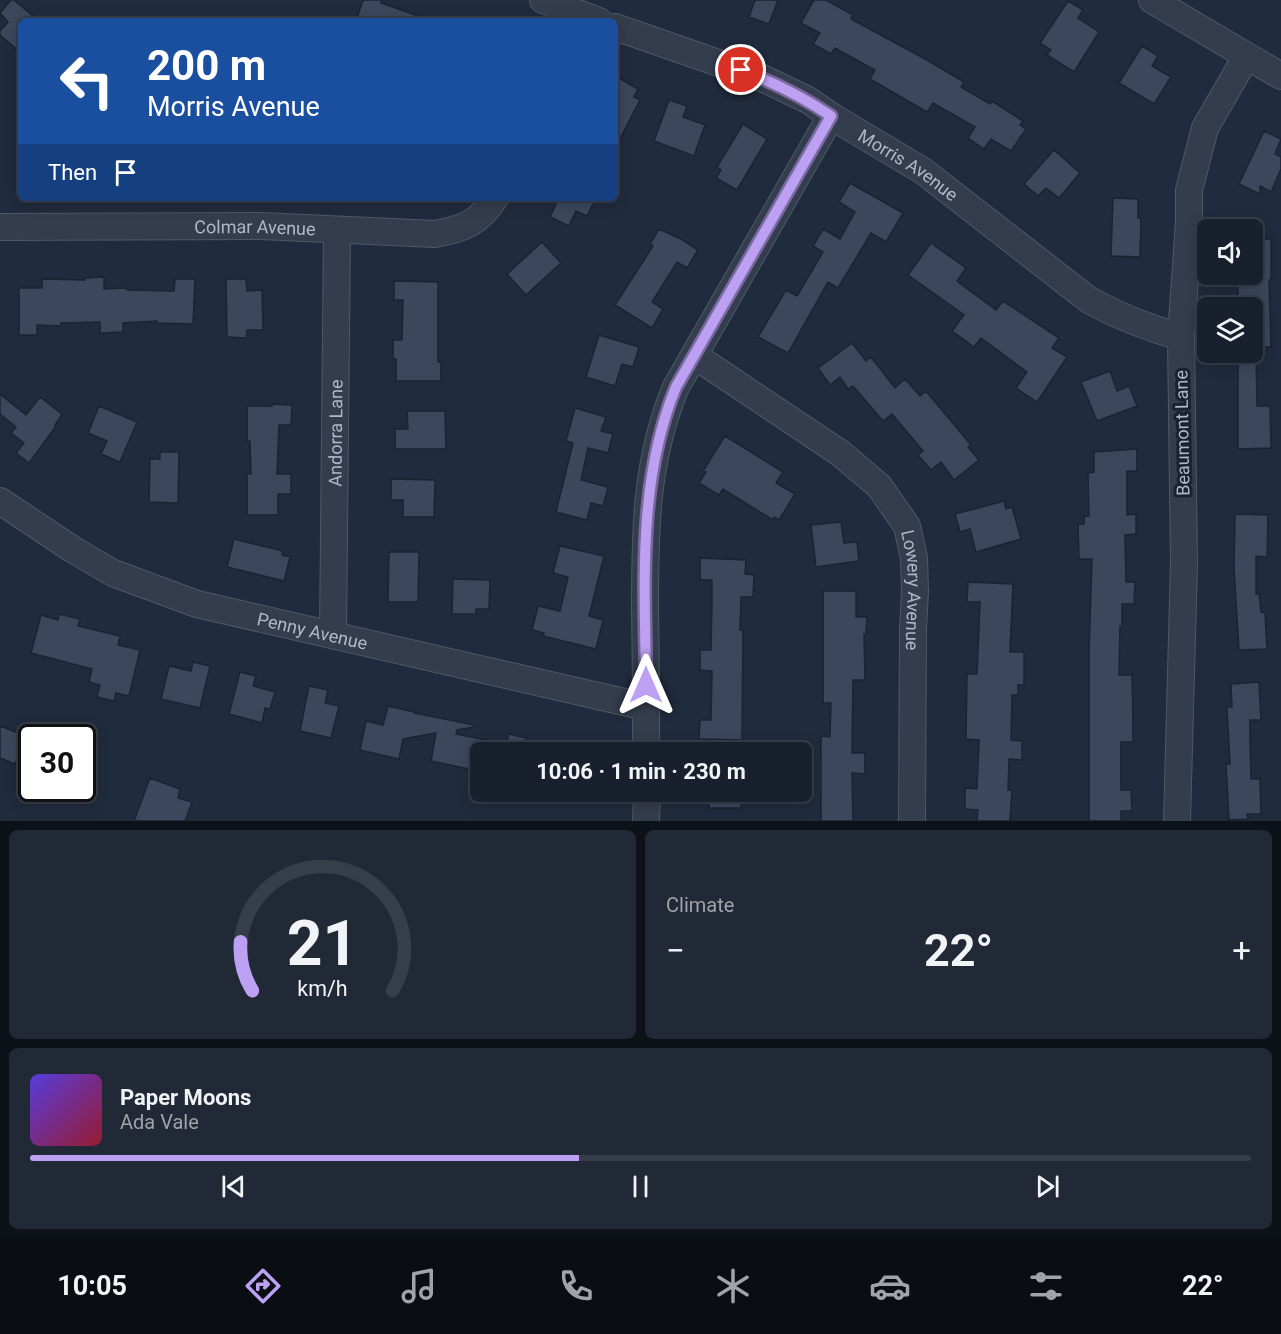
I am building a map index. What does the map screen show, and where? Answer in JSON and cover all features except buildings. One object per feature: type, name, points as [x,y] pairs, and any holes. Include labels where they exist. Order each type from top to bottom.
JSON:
[{"type":"street","points":[[543,0],[586,18]]},
{"type":"street","points":[[1152,0],[1281,76]]},
{"type":"street","name":"Morris Avenue","points":[[618,28],[762,78],[808,100],[923,171],[1089,300],[1106,310],[1151,329],[1181,337]]},
{"type":"street","name":"Beaumont Lane","points":[[1178,821],[1184,563],[1181,337],[1190,190],[1205,128],[1246,57]]},
{"type":"street","points":[[646,742],[645,531],[657,442],[664,417],[676,387],[831,116]]},
{"type":"street","name":"Colmar Avenue","points":[[0,227],[261,226],[435,234],[454,231],[473,223],[493,201]]},
{"type":"street","name":"Andorra Lane","points":[[333,635],[337,231]]},
{"type":"street","name":"Lowery Avenue","points":[[695,356],[840,453],[879,486],[907,526],[914,558],[915,591],[912,821]]},
{"type":"street","name":"Penny Avenue","points":[[0,501],[113,573],[197,604],[646,707]]},
{"type":"street","points":[[646,802],[646,821]]},
{"type":"route","points":[[646,685],[645,531],[657,442],[664,417],[676,387],[831,116],[808,100],[741,70]]}]
